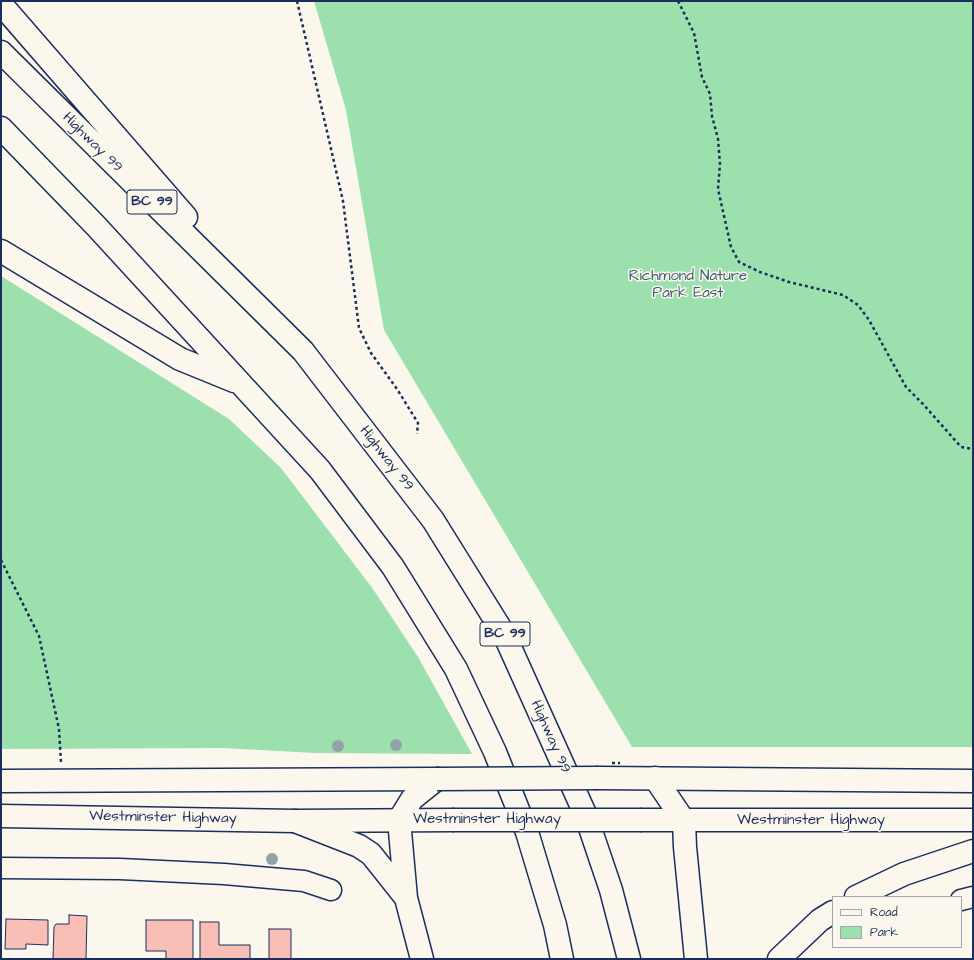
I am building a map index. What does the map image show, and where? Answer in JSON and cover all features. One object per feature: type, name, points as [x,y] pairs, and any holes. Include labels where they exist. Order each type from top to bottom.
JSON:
[{"type":"main road","points":[[1,4],[303,351]]},
{"type":"main road","name":"Highway 99","points":[[1,52],[303,351],[434,520],[504,634],[586,816],[611,890],[629,959]]},
{"type":"main road","points":[[1,128],[96,226],[320,470],[393,567],[456,669],[495,752],[527,832],[555,925],[562,959]]},
{"type":"main road","points":[[1,251],[180,359],[239,383]]},
{"type":"main road","points":[[1,781],[655,778],[973,782]]},
{"type":"main road","points":[[655,778],[684,821],[685,847],[696,959]]},
{"type":"main road","points":[[422,959],[406,898],[399,820],[412,799],[437,779]]},
{"type":"main road","name":"Westminster Highway","points":[[1,816],[295,821],[973,820]]},
{"type":"main road","points":[[295,821],[359,846],[371,854],[406,898]]},
{"type":"main road","points":[[858,896],[904,874],[973,851]]},
{"type":"main road","points":[[779,959],[820,920],[832,913]]},
{"type":"street","points":[[1,868],[120,869],[224,874],[304,881],[331,890]]},
{"type":"street","points":[[962,900],[973,897]]},
{"type":"path","points":[[297,1],[343,201],[359,328],[371,353],[397,389],[418,423],[417,434]]},
{"type":"path","points":[[678,1],[694,33],[702,77],[710,94],[712,116],[718,138],[720,164],[718,190],[731,247],[739,262],[760,272],[789,282],[843,295],[858,305],[872,326],[906,387],[961,447],[973,449]]},
{"type":"path","points":[[1,560],[39,636],[59,729],[63,780]]},
{"type":"green space","name":"Richmond Nature Park East","points":[[314,1],[973,1],[973,747],[632,747],[384,330],[346,110]]},
{"type":"green space","points":[[1,276],[229,419],[281,468],[373,589],[418,657],[472,754],[315,753],[223,748],[1,749]]},
{"type":"building","points":[[69,915],[87,916],[86,959],[53,959],[54,927],[56,924],[69,924]]},
{"type":"building","points":[[6,919],[48,920],[48,945],[26,944],[26,949],[5,949]]},
{"type":"building","points":[[146,920],[193,920],[193,959],[166,959],[166,951],[146,951]]},
{"type":"building","points":[[200,922],[219,922],[219,945],[250,945],[250,959],[200,959]]},
{"type":"building","points":[[269,929],[291,929],[291,959],[269,959]]}]
